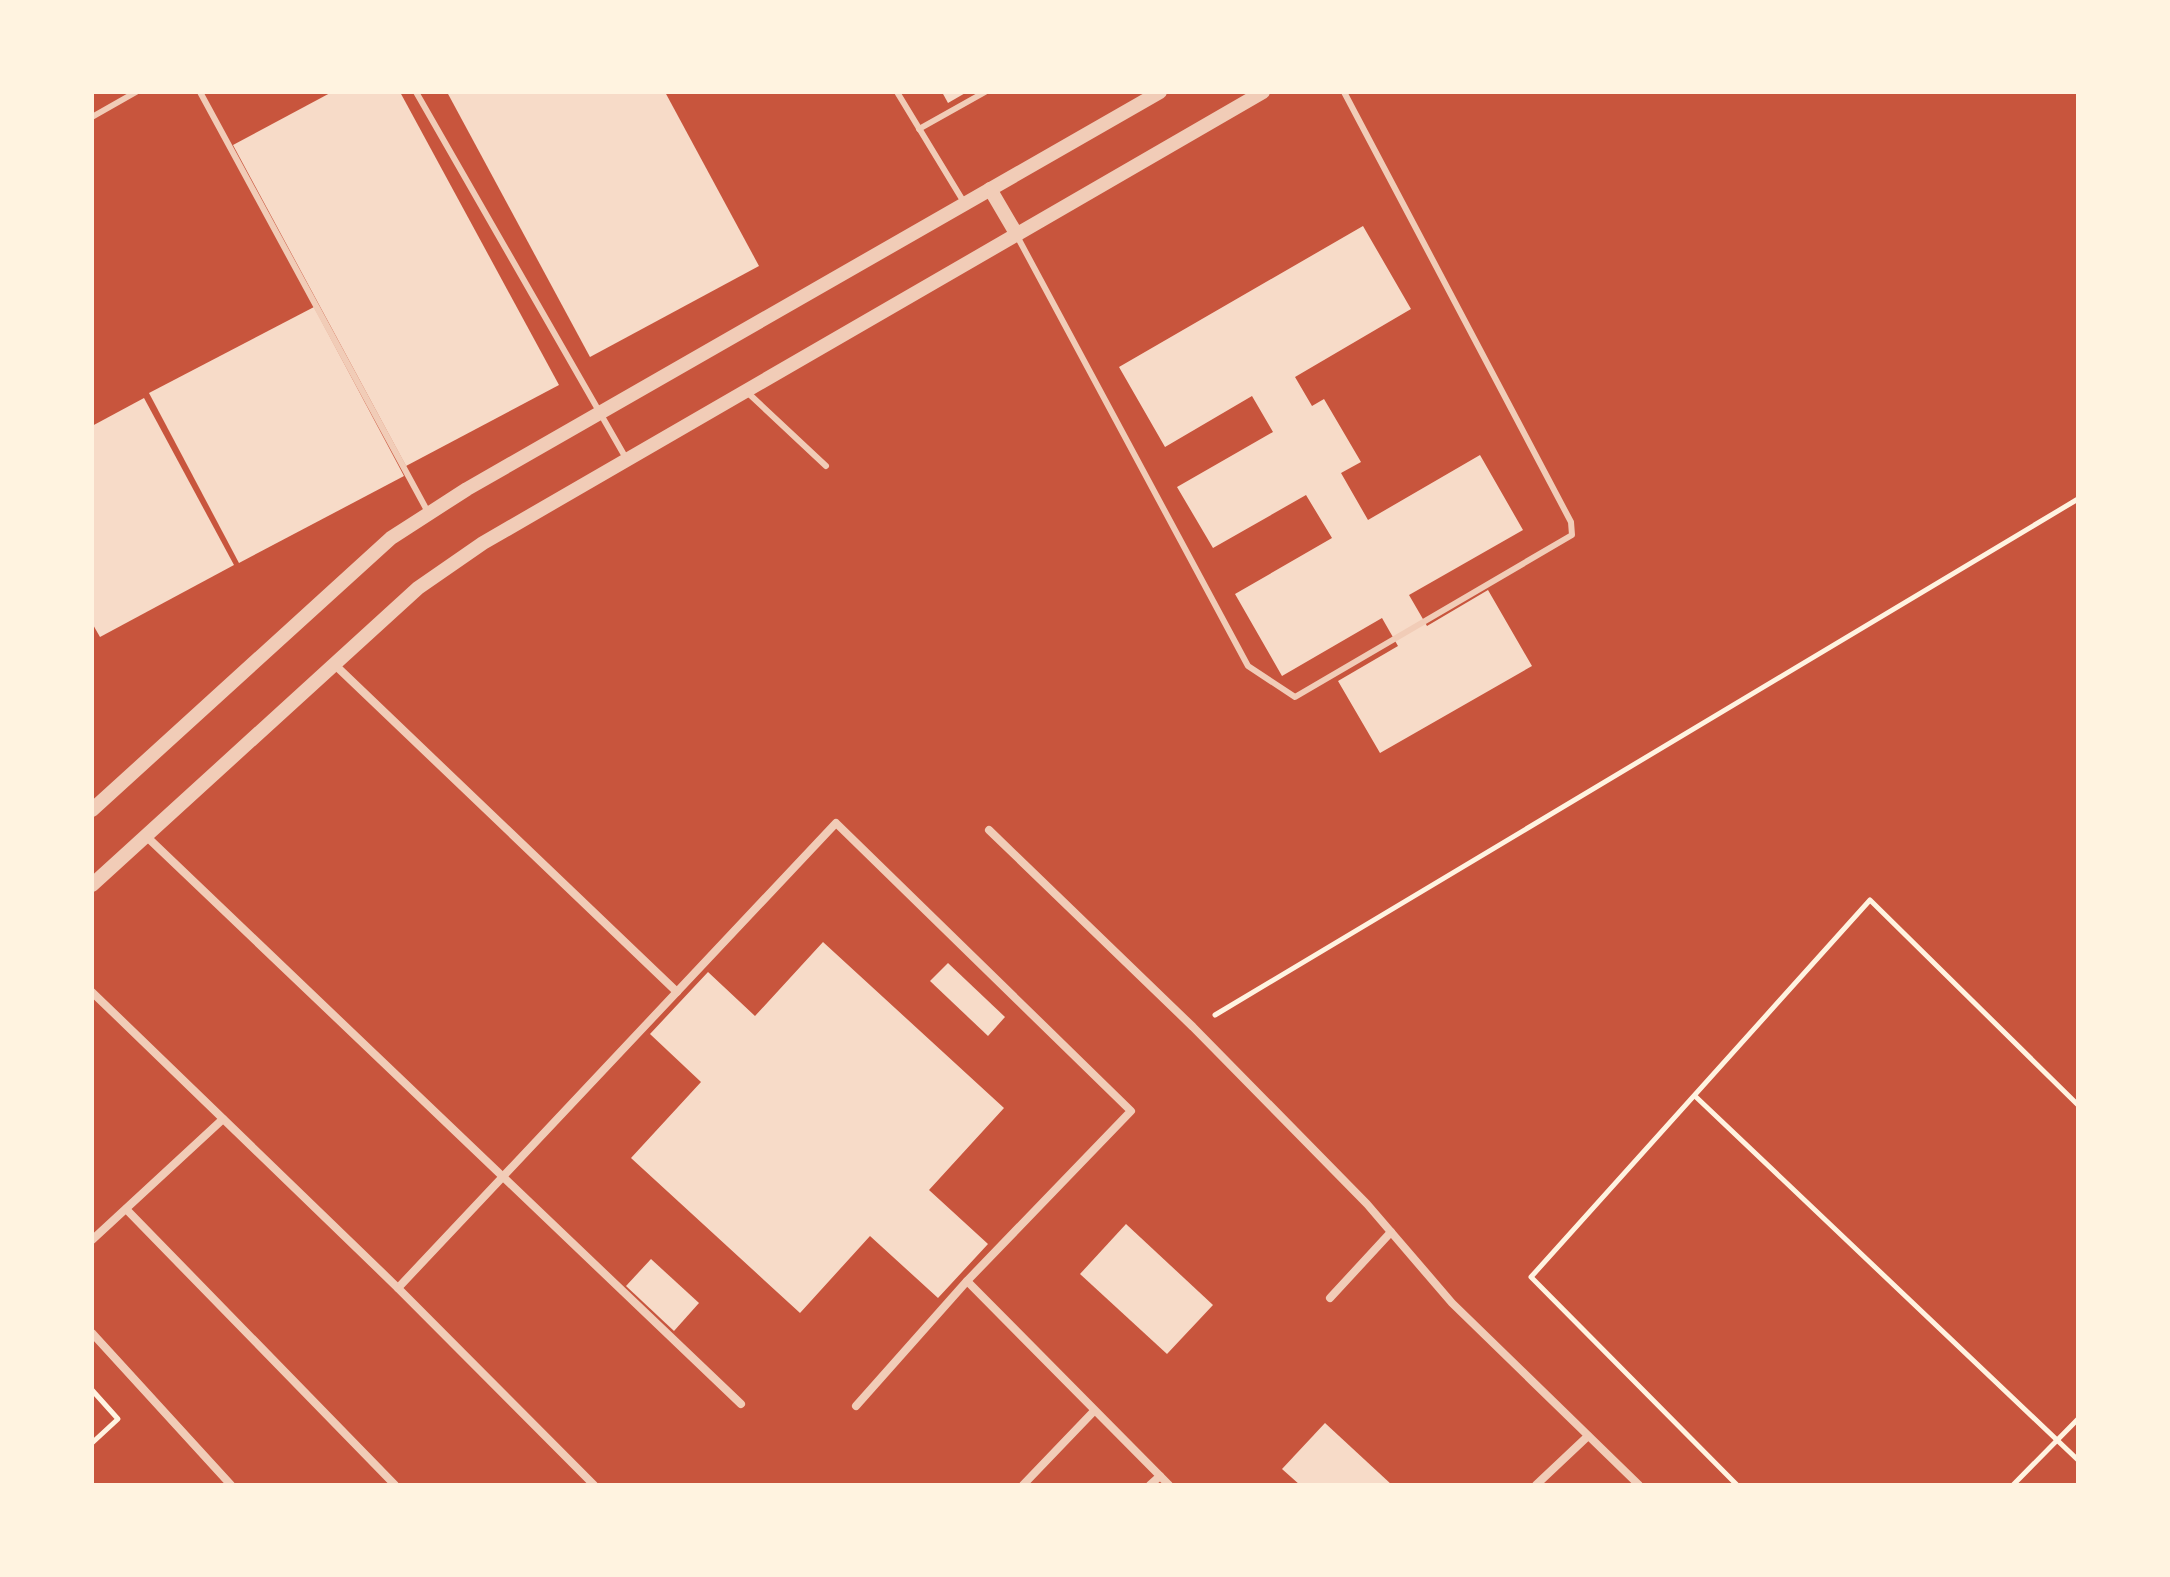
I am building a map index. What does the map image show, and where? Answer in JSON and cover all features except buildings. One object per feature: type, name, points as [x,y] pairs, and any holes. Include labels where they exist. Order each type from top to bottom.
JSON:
[{"type":"street","points":[[92,810],[391,538],[602,412],[1160,92]]},
{"type":"street","points":[[92,885],[418,588],[483,543],[1263,92]]},
{"type":"street","points":[[990,189],[1017,235]]},
{"type":"street","points":[[334,664],[677,992]]},
{"type":"street","points":[[398,1288],[836,823],[1131,1111],[967,1281],[856,1406]]},
{"type":"street","points":[[989,830],[1193,1027],[1391,1232],[1452,1303],[1639,1485]]},
{"type":"street","points":[[146,836],[741,1404]]},
{"type":"street","points":[[92,992],[398,1288],[594,1485]]},
{"type":"street","points":[[92,1240],[223,1119]]},
{"type":"street","points":[[126,1209],[395,1485]]},
{"type":"street","points":[[1330,1298],[1391,1232]]},
{"type":"street","points":[[967,1281],[1169,1485]]},
{"type":"street","points":[[92,1333],[231,1485]]},
{"type":"street","points":[[1023,1485],[1094,1411]]},
{"type":"street","points":[[1536,1485],[1588,1436]]},
{"type":"street","points":[[1150,1485],[1160,1476]]},
{"type":"lane","points":[[92,117],[136,92]]},
{"type":"lane","points":[[200,92],[429,514]]},
{"type":"lane","points":[[416,92],[627,460]]},
{"type":"lane","points":[[897,92],[965,204]]},
{"type":"lane","points":[[919,129],[985,92]]},
{"type":"lane","points":[[1017,235],[1248,666],[1295,697],[1572,535],[1571,522],[1344,92]]},
{"type":"lane","points":[[746,391],[826,466]]},
{"type":"path","points":[[1193,1027],[2078,499]]},
{"type":"path","points":[[1737,1485],[1531,1277],[1870,900],[2078,1105]]},
{"type":"path","points":[[1696,1097],[2078,1460]]},
{"type":"path","points":[[92,1390],[118,1419],[92,1443]]},
{"type":"path","points":[[2013,1485],[2078,1419]]}]
